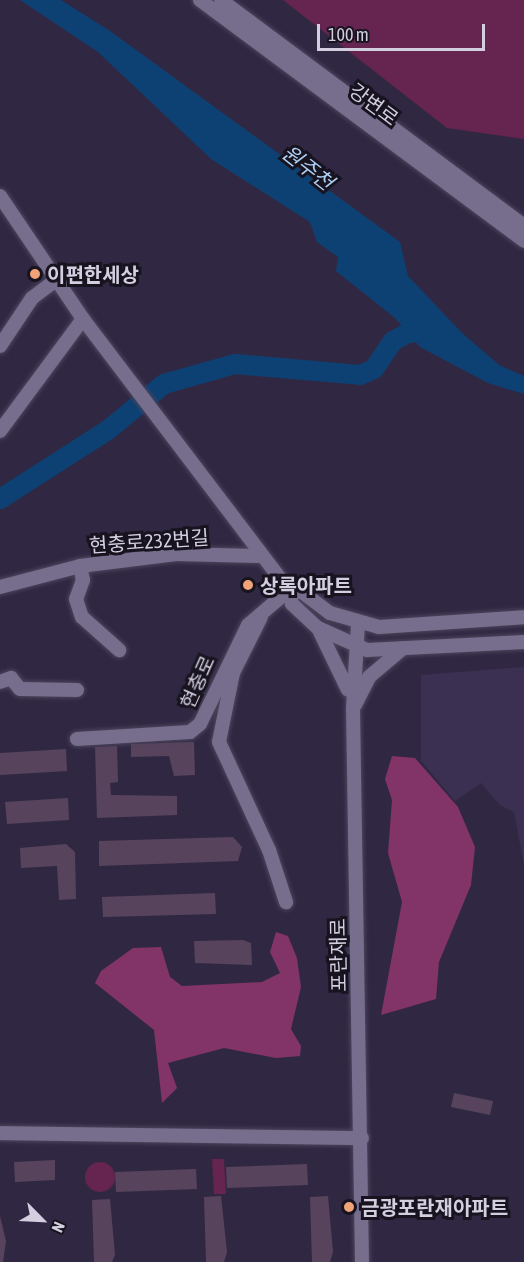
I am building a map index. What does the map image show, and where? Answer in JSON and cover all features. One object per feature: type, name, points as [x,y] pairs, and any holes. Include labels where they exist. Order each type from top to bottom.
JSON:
[{"type":"street","name":"강변로","points":[[200,0],[524,241]]},
{"type":"street","name":"강변로","points":[[221,0],[524,226]]},
{"type":"street","points":[[0,196],[83,319],[258,556],[289,590],[292,604],[318,628],[353,648],[402,649],[524,642]]},
{"type":"street","points":[[0,346],[32,298],[57,279]]},
{"type":"street","points":[[0,431],[83,319]]},
{"type":"street","name":"현충로232번길","points":[[0,587],[80,566],[176,554],[258,556]]},
{"type":"street","name":"현충로232번길","points":[[80,566],[83,580],[76,599],[82,617],[119,650]]},
{"type":"street","points":[[289,590],[302,592],[330,613],[358,624],[402,628],[524,617]]},
{"type":"street","name":"현충로","points":[[77,739],[190,732],[200,724],[234,646],[289,590]]},
{"type":"street","points":[[261,616],[233,673],[219,742],[269,850],[286,902]]},
{"type":"street","name":"포란재로","points":[[358,624],[353,648],[353,709],[362,1138],[362,1262]]},
{"type":"street","points":[[318,628],[344,673],[353,709]]},
{"type":"street","points":[[353,709],[369,677],[402,649]]},
{"type":"street","points":[[0,682],[11,678],[20,689],[77,690]]},
{"type":"street","points":[[0,1133],[362,1138]]},
{"type":"shaded area","points":[[283,0],[524,0],[524,139],[447,128]]},
{"type":"shaded area","points":[[524,667],[524,865],[514,812],[500,805],[481,783],[455,801],[421,761],[421,675]]},
{"type":"shaded area","points":[[392,756],[415,758],[458,807],[475,847],[471,885],[439,962],[436,999],[381,1015],[402,902],[388,853],[392,800],[385,779]]},
{"type":"shaded area","points":[[276,932],[288,936],[297,958],[301,987],[291,1029],[301,1046],[300,1056],[276,1058],[224,1048],[168,1063],[177,1088],[162,1103],[154,1030],[95,983],[101,971],[133,948],[161,947],[170,977],[182,986],[262,982],[280,973],[270,952]]},
{"type":"shaded area","points":[[212,1159],[224,1159],[226,1194],[214,1194]]},
{"type":"shaded area","points":[[100,1162],[106,1163],[114,1171],[114,1183],[106,1191],[100,1192],[94,1191],[86,1183],[85,1177],[86,1171],[94,1163]]},
{"type":"water","points":[[20,0],[61,0],[110,31],[400,242],[408,276],[461,332],[499,365],[524,376],[524,394],[488,383],[420,347],[395,318],[336,271],[338,257],[317,242],[310,222],[211,159],[98,52]]},
{"type":"building","points":[[194,742],[195,775],[174,776],[169,756],[131,757],[131,744]]},
{"type":"building","points":[[117,746],[118,782],[110,783],[111,795],[177,796],[177,815],[97,818],[95,747]]},
{"type":"building","points":[[66,749],[67,771],[0,775],[0,753]]},
{"type":"building","points":[[68,798],[69,820],[7,824],[5,802]]},
{"type":"building","points":[[233,837],[242,847],[238,861],[99,866],[99,841]]},
{"type":"building","points":[[66,844],[75,852],[76,899],[59,900],[57,866],[21,868],[20,848]]},
{"type":"building","points":[[215,893],[216,914],[103,917],[102,897]]},
{"type":"building","points":[[243,940],[251,943],[252,965],[195,963],[194,941]]},
{"type":"building","points":[[454,1093],[493,1101],[490,1115],[451,1107]]},
{"type":"building","points":[[55,1160],[55,1180],[15,1182],[14,1162]]},
{"type":"building","points":[[307,1164],[308,1185],[227,1188],[226,1167]]},
{"type":"building","points":[[196,1169],[197,1189],[116,1192],[115,1172]]},
{"type":"building","points":[[221,1196],[227,1252],[224,1262],[206,1262],[204,1197]]},
{"type":"building","points":[[328,1196],[333,1252],[330,1262],[312,1262],[310,1197]]},
{"type":"building","points":[[110,1199],[115,1255],[112,1262],[94,1262],[92,1200]]},
{"type":"building","points":[[0,1216],[6,1241],[3,1262],[0,1262]]},
{"type":"waterway","points":[[0,499],[108,430],[164,384],[235,364],[360,375],[374,369],[393,341],[408,333],[433,331]]},
{"type":"place","name":"이편한세상","points":[[35,274]]},
{"type":"place","name":"상록아파트","points":[[248,585]]},
{"type":"place","name":"금광포란재아파트","points":[[349,1207]]},
{"type":"water label","name":"원주천","points":[[308,167]]}]
